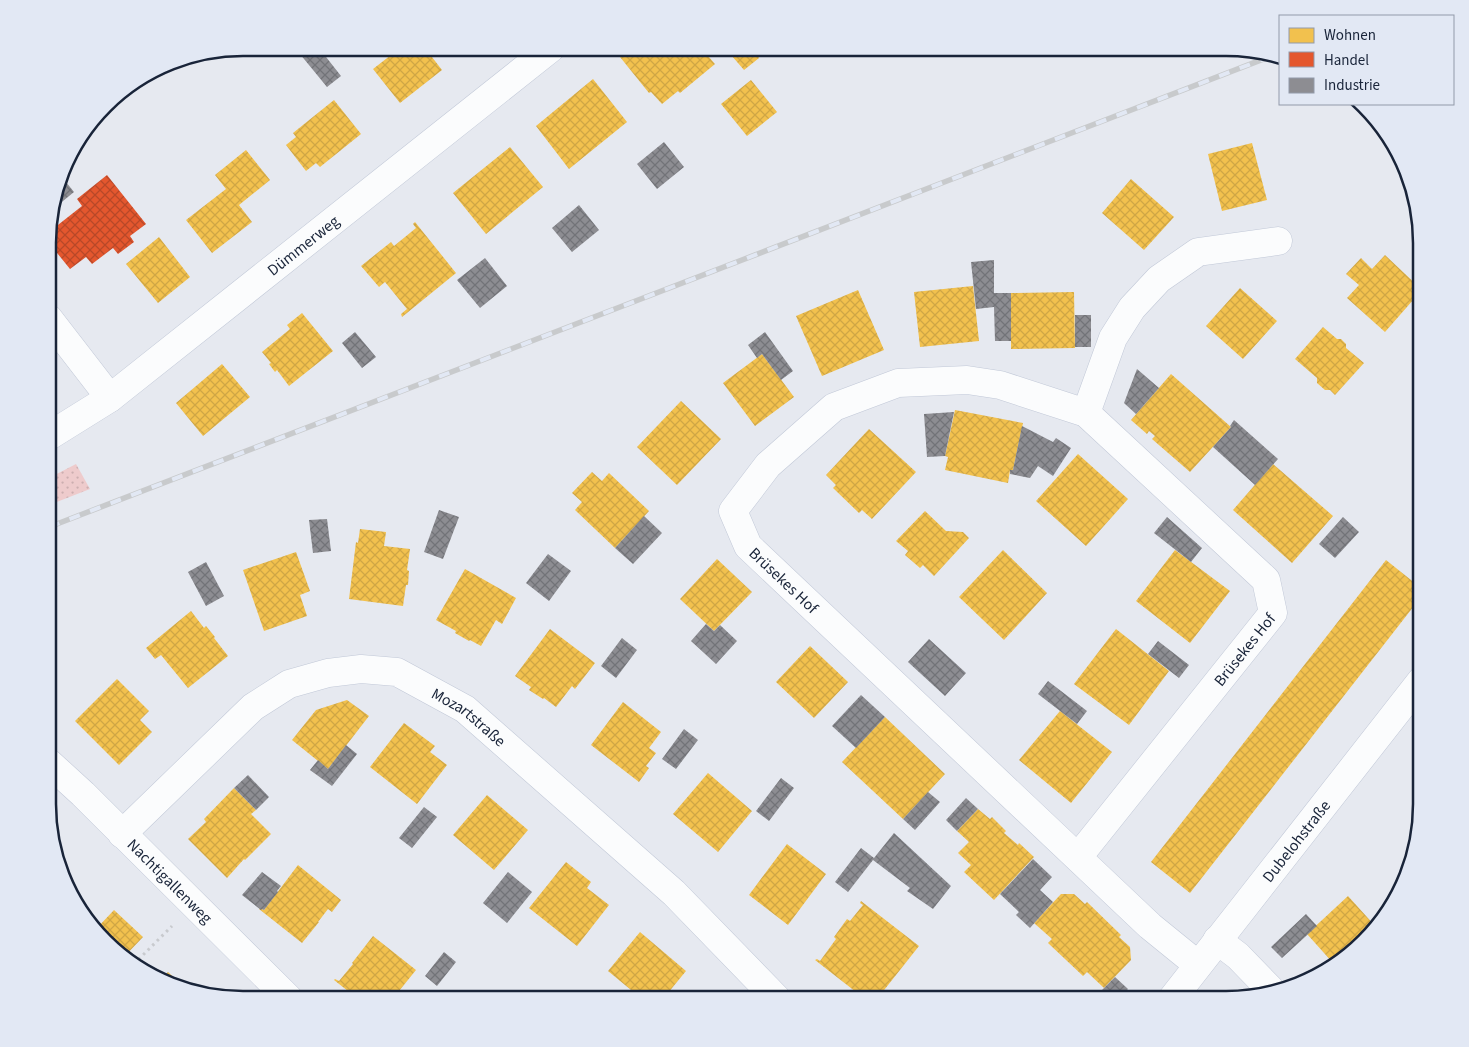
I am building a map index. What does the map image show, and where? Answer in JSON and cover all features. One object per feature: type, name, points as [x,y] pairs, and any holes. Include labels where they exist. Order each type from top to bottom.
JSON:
[{"type":"street","name":"Dümmerweg","points":[[56,432],[110,398],[541,56]]},
{"type":"street","points":[[1086,413],[1113,338],[1132,308],[1159,278],[1198,252],[1278,241]]},
{"type":"street","points":[[56,328],[110,398]]},
{"type":"street","name":"Brüsekes Hof","points":[[1078,857],[1274,613],[1266,580],[1086,413],[1000,385],[967,380],[898,383],[834,407],[768,465],[734,511],[748,546],[1150,926],[1198,965]]},
{"type":"street","name":"Mozartstraße","points":[[122,834],[253,707],[288,684],[328,673],[361,669],[397,672],[465,709],[674,893],[769,991]]},
{"type":"street","name":"Dubelohstraße","points":[[1179,991],[1413,694]]},
{"type":"street","name":"Nachtigallenweg","points":[[56,769],[281,991]]},
{"type":"street","points":[[1217,940],[1238,956],[1267,986]]},
{"type":"path","points":[[139,959],[194,904]]},
{"type":"shaded area","points":[[76,464],[90,489],[56,502],[56,474]]},
{"type":"building: Wohnen","points":[[390,56],[431,56],[442,70],[400,103],[373,69]]},
{"type":"building: Wohnen","points":[[708,56],[715,64],[680,93],[678,91],[662,104],[651,92],[649,93],[620,57]]},
{"type":"building: Wohnen","points":[[732,56],[758,56],[759,58],[744,70]]},
{"type":"building: Wohnen","points":[[593,79],[627,122],[569,169],[536,126]]},
{"type":"building: Wohnen","points":[[751,80],[777,112],[747,136],[721,104]]},
{"type":"building: Wohnen","points":[[334,100],[361,134],[320,167],[316,163],[306,171],[286,145],[296,137],[293,133]]},
{"type":"building: Wohnen","points":[[1252,143],[1267,200],[1222,211],[1208,154]]},
{"type":"building: Wohnen","points":[[510,147],[543,187],[486,234],[453,193]]},
{"type":"building: Wohnen","points":[[246,150],[270,180],[239,205],[252,222],[212,253],[186,220],[226,189],[215,175]]},
{"type":"building: Wohnen","points":[[1131,179],[1174,217],[1144,250],[1102,213]]},
{"type":"building: Wohnen","points":[[415,222],[456,273],[402,317],[401,314],[407,309],[385,282],[379,287],[361,266],[391,242],[394,246],[416,228],[413,224]]},
{"type":"building: Wohnen","points":[[159,237],[190,277],[158,303],[126,264]]},
{"type":"building: Wohnen","points":[[1385,255],[1413,281],[1413,300],[1385,332],[1347,298],[1359,285],[1346,274],[1361,258],[1372,269]]},
{"type":"building: Wohnen","points":[[973,286],[979,341],[920,347],[914,292]]},
{"type":"building: Wohnen","points":[[1240,288],[1277,321],[1243,359],[1206,326]]},
{"type":"building: Wohnen","points":[[858,290],[884,350],[822,376],[796,316]]},
{"type":"building: Wohnen","points":[[1074,292],[1075,348],[1011,349],[1011,293]]},
{"type":"building: Wohnen","points":[[302,313],[333,351],[289,386],[277,370],[275,372],[269,364],[271,363],[262,352],[290,329],[287,325]]},
{"type":"building: Wohnen","points":[[1323,327],[1337,339],[1341,339],[1346,344],[1346,348],[1364,363],[1335,395],[1317,383],[1317,378],[1295,359]]},
{"type":"building: Wohnen","points":[[762,354],[794,397],[755,426],[723,383]]},
{"type":"building: Wohnen","points":[[222,364],[250,397],[203,436],[176,403]]},
{"type":"building: Wohnen","points":[[1171,374],[1231,427],[1190,472],[1152,439],[1155,436],[1149,431],[1147,434],[1131,420]]},
{"type":"building: Wohnen","points":[[681,401],[721,439],[677,485],[637,447]]},
{"type":"building: Wohnen","points":[[955,410],[1023,423],[1013,470],[1010,470],[1008,483],[945,470],[948,457],[945,456]]},
{"type":"building: Wohnen","points":[[869,429],[916,472],[872,519],[862,510],[859,513],[833,488],[836,485],[826,475]]},
{"type":"building: Wohnen","points":[[1078,454],[1128,499],[1086,546],[1036,501]]},
{"type":"building: Wohnen","points":[[1273,464],[1333,516],[1292,563],[1233,510]]},
{"type":"building: Wohnen","points":[[592,472],[602,481],[609,473],[649,511],[615,548],[575,510],[582,502],[572,493]]},
{"type":"building: Wohnen","points":[[925,511],[946,531],[963,532],[969,538],[934,576],[923,565],[920,568],[905,555],[908,551],[896,541]]},
{"type":"building: Wohnen","points":[[360,529],[386,532],[384,546],[410,549],[407,570],[409,571],[408,585],[406,585],[403,606],[349,599],[356,542],[358,543]]},
{"type":"building: Wohnen","points":[[1003,550],[1047,593],[1004,640],[959,597]]},
{"type":"building: Wohnen","points":[[1175,550],[1230,591],[1190,643],[1136,601]]},
{"type":"building: Wohnen","points":[[296,552],[310,591],[300,595],[307,616],[264,631],[243,570]]},
{"type":"building: Wohnen","points":[[717,559],[752,592],[714,631],[680,599]]},
{"type":"building: Wohnen","points":[[1386,560],[1413,582],[1413,607],[1190,893],[1151,862]]},
{"type":"building: Wohnen","points":[[465,569],[516,598],[502,624],[496,620],[481,646],[455,633],[456,631],[436,620]]},
{"type":"building: Wohnen","points":[[191,611],[204,628],[206,626],[228,656],[188,688],[161,655],[155,659],[146,648]]},
{"type":"building: Wohnen","points":[[550,629],[595,663],[575,689],[572,686],[556,707],[529,690],[531,687],[515,676]]},
{"type":"building: Wohnen","points":[[1116,629],[1169,671],[1129,725],[1074,684]]},
{"type":"building: Wohnen","points":[[810,646],[848,682],[814,718],[776,682]]},
{"type":"building: Wohnen","points":[[117,679],[149,711],[140,720],[152,732],[119,765],[75,721]]},
{"type":"building: Wohnen","points":[[347,700],[369,716],[328,769],[292,740],[316,710]]},
{"type":"building: Wohnen","points":[[623,702],[661,732],[649,748],[656,753],[646,766],[649,768],[639,782],[591,745]]},
{"type":"building: Wohnen","points":[[1060,711],[1112,752],[1071,803],[1019,760]]},
{"type":"building: Wohnen","points":[[885,717],[945,774],[903,819],[842,762]]},
{"type":"building: Wohnen","points":[[404,723],[435,746],[430,752],[447,765],[417,804],[370,767]]},
{"type":"building: Wohnen","points":[[708,773],[752,811],[718,852],[673,814]]},
{"type":"building: Wohnen","points":[[234,788],[256,810],[251,814],[271,834],[227,878],[188,839],[206,822],[204,819]]},
{"type":"building: Wohnen","points":[[487,795],[528,830],[494,870],[453,835]]},
{"type":"building: Wohnen","points":[[978,809],[990,819],[992,817],[1006,831],[1004,833],[1018,845],[1019,843],[1034,857],[994,900],[964,872],[971,865],[958,853],[969,842],[957,831]]},
{"type":"building: Wohnen","points":[[787,844],[826,874],[788,925],[749,895]]},
{"type":"building: Wohnen","points":[[566,862],[591,882],[587,888],[609,905],[577,946],[529,908]]},
{"type":"building: Wohnen","points":[[298,865],[341,900],[332,912],[328,909],[302,943],[259,909],[264,910]]},
{"type":"building: Wohnen","points":[[1061,894],[1074,894],[1085,904],[1087,902],[1121,935],[1119,937],[1130,947],[1131,960],[1104,988],[1087,972],[1083,976],[1048,943],[1052,939],[1034,923]]},
{"type":"building: Wohnen","points":[[1348,896],[1371,921],[1358,936],[1330,959],[1307,934]]},
{"type":"building: Wohnen","points":[[861,901],[919,946],[883,991],[855,991],[815,960],[820,961],[836,939],[834,937],[847,919],[850,921],[863,905],[860,903]]},
{"type":"building: Wohnen","points":[[114,910],[143,937],[129,952],[101,924]]},
{"type":"building: Wohnen","points":[[640,932],[686,971],[670,991],[632,991],[608,971]]},
{"type":"building: Wohnen","points":[[373,936],[416,970],[399,991],[348,991],[334,980],[339,981]]},
{"type":"building: Handel","points":[[107,175],[146,224],[130,236],[134,242],[118,254],[113,248],[92,264],[86,257],[70,269],[56,252],[57,225],[82,206],[77,199]]},
{"type":"building: Industrie","points":[[302,56],[325,56],[341,76],[327,87]]},
{"type":"building: Industrie","points":[[664,142],[684,167],[657,189],[637,164]]},
{"type":"building: Industrie","points":[[66,182],[74,192],[61,203]]},
{"type":"building: Industrie","points":[[579,205],[599,230],[572,252],[552,228]]},
{"type":"building: Industrie","points":[[485,258],[507,286],[480,308],[457,280]]},
{"type":"building: Industrie","points":[[994,260],[994,293],[1011,293],[1011,341],[995,341],[994,307],[976,309],[971,262]]},
{"type":"building: Industrie","points":[[1075,315],[1091,315],[1091,347],[1075,347]]},
{"type":"building: Industrie","points":[[355,332],[376,357],[362,368],[342,343]]},
{"type":"building: Industrie","points":[[765,332],[793,371],[781,380],[762,354],[757,358],[748,345]]},
{"type":"building: Industrie","points":[[1137,369],[1159,388],[1136,414],[1124,403]]},
{"type":"building: Industrie","points":[[954,412],[945,456],[927,457],[924,414]]},
{"type":"building: Industrie","points":[[1234,420],[1278,459],[1255,485],[1213,447],[1231,427]]},
{"type":"building: Industrie","points":[[1022,426],[1053,442],[1056,438],[1071,448],[1053,476],[1038,466],[1030,478],[1010,474],[1010,470],[1013,470]]},
{"type":"building: Industrie","points":[[439,510],[459,517],[443,559],[424,552]]},
{"type":"building: Industrie","points":[[644,516],[662,533],[633,564],[615,548]]},
{"type":"building: Industrie","points":[[1167,517],[1202,548],[1191,562],[1154,533]]},
{"type":"building: Industrie","points":[[1343,517],[1359,532],[1335,558],[1319,544]]},
{"type":"building: Industrie","points":[[327,519],[331,551],[313,553],[309,520]]},
{"type":"building: Industrie","points":[[548,554],[571,571],[549,601],[526,583]]},
{"type":"building: Industrie","points":[[206,562],[224,596],[206,606],[188,572]]},
{"type":"building: Industrie","points":[[706,624],[714,631],[720,625],[737,641],[716,664],[691,641]]},
{"type":"building: Industrie","points":[[622,638],[637,650],[616,678],[601,666]]},
{"type":"building: Industrie","points":[[929,639],[966,673],[945,696],[908,662]]},
{"type":"building: Industrie","points":[[1158,641],[1189,665],[1179,678],[1148,654]]},
{"type":"building: Industrie","points":[[1048,681],[1087,711],[1077,724],[1038,694]]},
{"type":"building: Industrie","points":[[861,695],[885,717],[856,748],[832,726]]},
{"type":"building: Industrie","points":[[684,729],[698,740],[676,769],[662,759]]},
{"type":"building: Industrie","points":[[346,745],[357,754],[332,786],[310,770],[318,760],[328,769]]},
{"type":"building: Industrie","points":[[248,775],[269,797],[256,810],[234,788]]},
{"type":"building: Industrie","points":[[781,778],[794,788],[769,821],[756,811]]},
{"type":"building: Industrie","points":[[928,792],[940,802],[915,830],[903,819]]},
{"type":"building: Industrie","points":[[966,798],[978,809],[957,831],[946,820]]},
{"type":"building: Industrie","points":[[424,807],[437,817],[412,848],[399,838]]},
{"type":"building: Industrie","points":[[894,833],[951,886],[933,909],[907,891],[910,888],[873,860],[848,892],[835,882],[861,848],[874,858]]},
{"type":"building: Industrie","points":[[1033,859],[1052,877],[1040,890],[1053,902],[1030,928],[1016,915],[1019,912],[1000,894]]},
{"type":"building: Industrie","points":[[262,872],[281,886],[264,910],[261,910],[242,895]]},
{"type":"building: Industrie","points":[[508,872],[532,892],[507,923],[483,903]]},
{"type":"building: Industrie","points":[[1306,914],[1317,926],[1282,958],[1271,947]]},
{"type":"building: Industrie","points":[[444,952],[456,962],[437,986],[425,976]]},
{"type":"building: Industrie","points":[[1115,977],[1128,989],[1126,991],[1101,991]]},
{"type":"railway","points":[[56,524],[1261,60]]}]
